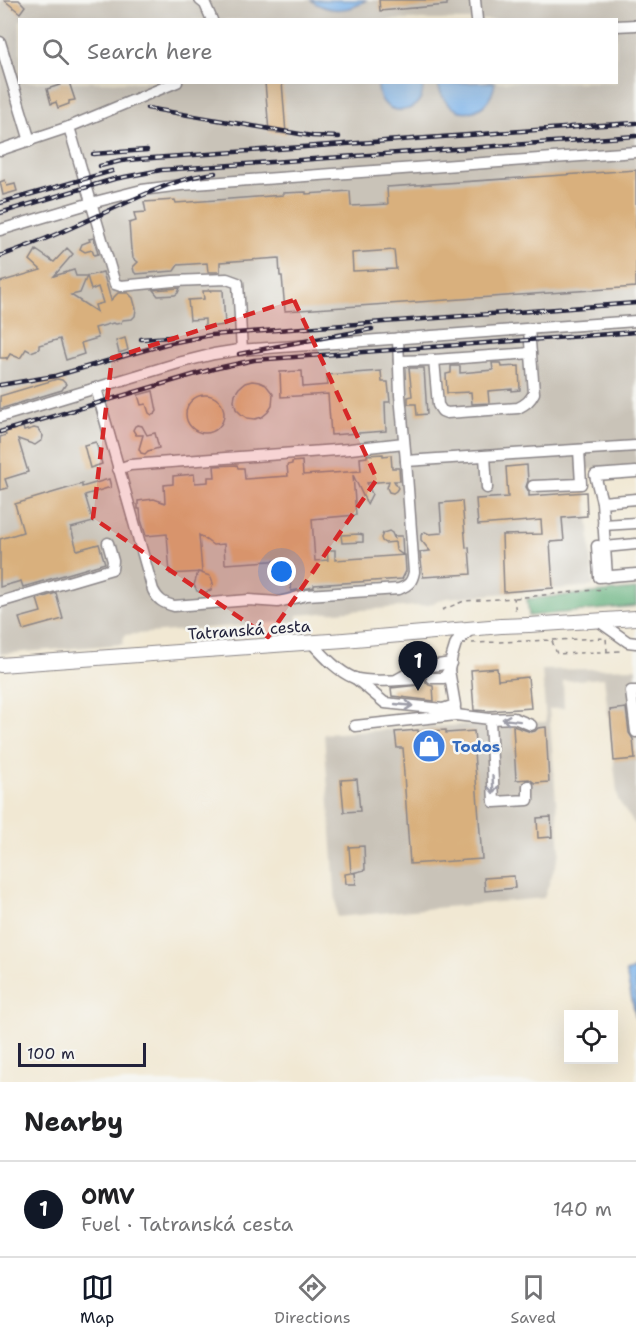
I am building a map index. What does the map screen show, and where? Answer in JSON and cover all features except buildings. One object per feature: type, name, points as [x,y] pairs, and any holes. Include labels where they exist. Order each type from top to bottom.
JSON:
[{"type":"main road","name":"Tatranská cesta","points":[[0,664],[311,642],[471,629],[523,622],[636,618]]},
{"type":"lane","points":[[200,0],[205,4],[211,18]]},
{"type":"lane","points":[[475,0],[477,18]]},
{"type":"lane","points":[[618,26],[636,25]]},
{"type":"lane","points":[[0,42],[30,141]]},
{"type":"lane","points":[[0,150],[69,127],[172,84]]},
{"type":"lane","points":[[69,127],[115,284],[121,286],[227,279],[238,283],[242,350]]},
{"type":"lane","points":[[0,230],[142,190],[181,185],[636,152]]},
{"type":"lane","points":[[0,417],[214,354],[242,350],[636,321]]},
{"type":"lane","points":[[434,360],[438,405],[441,411],[447,413],[518,408],[525,405],[534,393],[529,329]]},
{"type":"lane","points":[[96,388],[153,590],[158,600],[174,606],[249,600],[278,602],[307,595],[399,589],[408,586],[414,572],[400,395],[398,338]]},
{"type":"lane","points":[[399,361],[531,353]]},
{"type":"lane","points":[[118,469],[130,465],[404,443]]},
{"type":"lane","points":[[406,461],[636,446]]},
{"type":"lane","points":[[533,486],[581,484],[579,450]]},
{"type":"lane","points":[[485,456],[487,488]]},
{"type":"lane","points":[[636,472],[595,475],[602,502],[607,577],[636,574]]},
{"type":"lane","points":[[602,502],[636,499]]},
{"type":"lane","points":[[603,525],[636,522]]},
{"type":"lane","points":[[0,602],[112,569],[113,561],[108,543]]},
{"type":"lane","points":[[605,547],[636,544]]},
{"type":"lane","points":[[597,621],[628,642],[636,643]]},
{"type":"lane","points":[[432,678],[444,678],[450,667],[456,643],[471,629]]},
{"type":"lane","points":[[311,642],[339,669],[355,678],[385,703],[455,710],[490,719],[514,718],[531,725]]},
{"type":"lane","points":[[395,680],[418,668],[450,667]]},
{"type":"lane","points":[[450,667],[455,710]]},
{"type":"lane","points":[[355,678],[415,679]]},
{"type":"lane","points":[[636,691],[631,691],[636,732]]},
{"type":"lane","points":[[355,726],[455,710]]},
{"type":"lane","points":[[490,719],[494,802],[528,800],[528,786]]},
{"type":"path","points":[[442,610],[464,601],[604,589],[607,577]]},
{"type":"path","points":[[514,598],[523,622]]},
{"type":"path","points":[[456,643],[606,638],[607,651]]},
{"type":"path","points":[[551,640],[557,654],[626,651]]},
{"type":"highlighted area","points":[[294,300],[377,479],[268,637],[93,518],[112,358]]},
{"type":"shaded area","points":[[0,0],[636,0],[636,465],[585,470],[593,586],[446,598],[428,605],[297,615],[297,621],[124,635],[123,644],[0,654]]},
{"type":"shaded area","points":[[636,668],[636,826],[618,800],[604,678],[563,681],[564,708],[549,709],[560,852],[544,898],[337,917],[324,734],[546,722],[542,670]]},
{"type":"green space","points":[[636,589],[636,606],[529,616],[527,599]]},
{"type":"water","points":[[311,0],[366,0],[346,9],[331,9]]},
{"type":"water","points":[[378,84],[422,84],[422,94],[411,108],[393,109],[385,104],[380,96]]},
{"type":"water","points":[[438,84],[494,84],[485,104],[477,110],[467,112],[458,110],[449,105],[442,96]]},
{"type":"water","points":[[636,969],[636,1018],[626,972]]},
{"type":"railway","points":[[147,108],[312,136],[339,137]]},
{"type":"railway","points":[[570,127],[636,123]]},
{"type":"railway","points":[[100,166],[139,159],[578,127]]},
{"type":"railway","points":[[0,213],[114,179],[161,170],[636,136]]},
{"type":"railway","points":[[93,154],[147,150]]},
{"type":"railway","points":[[0,203],[112,171]]},
{"type":"railway","points":[[0,256],[166,186],[215,173]]},
{"type":"railway","points":[[0,385],[55,376],[166,344],[211,335],[636,303]]},
{"type":"railway","points":[[239,354],[372,329]]},
{"type":"railway","points":[[0,432],[213,369],[254,360],[636,332]]},
{"type":"railway","points":[[141,339],[171,337]]},
{"type":"place","name":"OMV","points":[[418,691]]},
{"type":"place","name":"Todos","points":[[429,746]]}]
